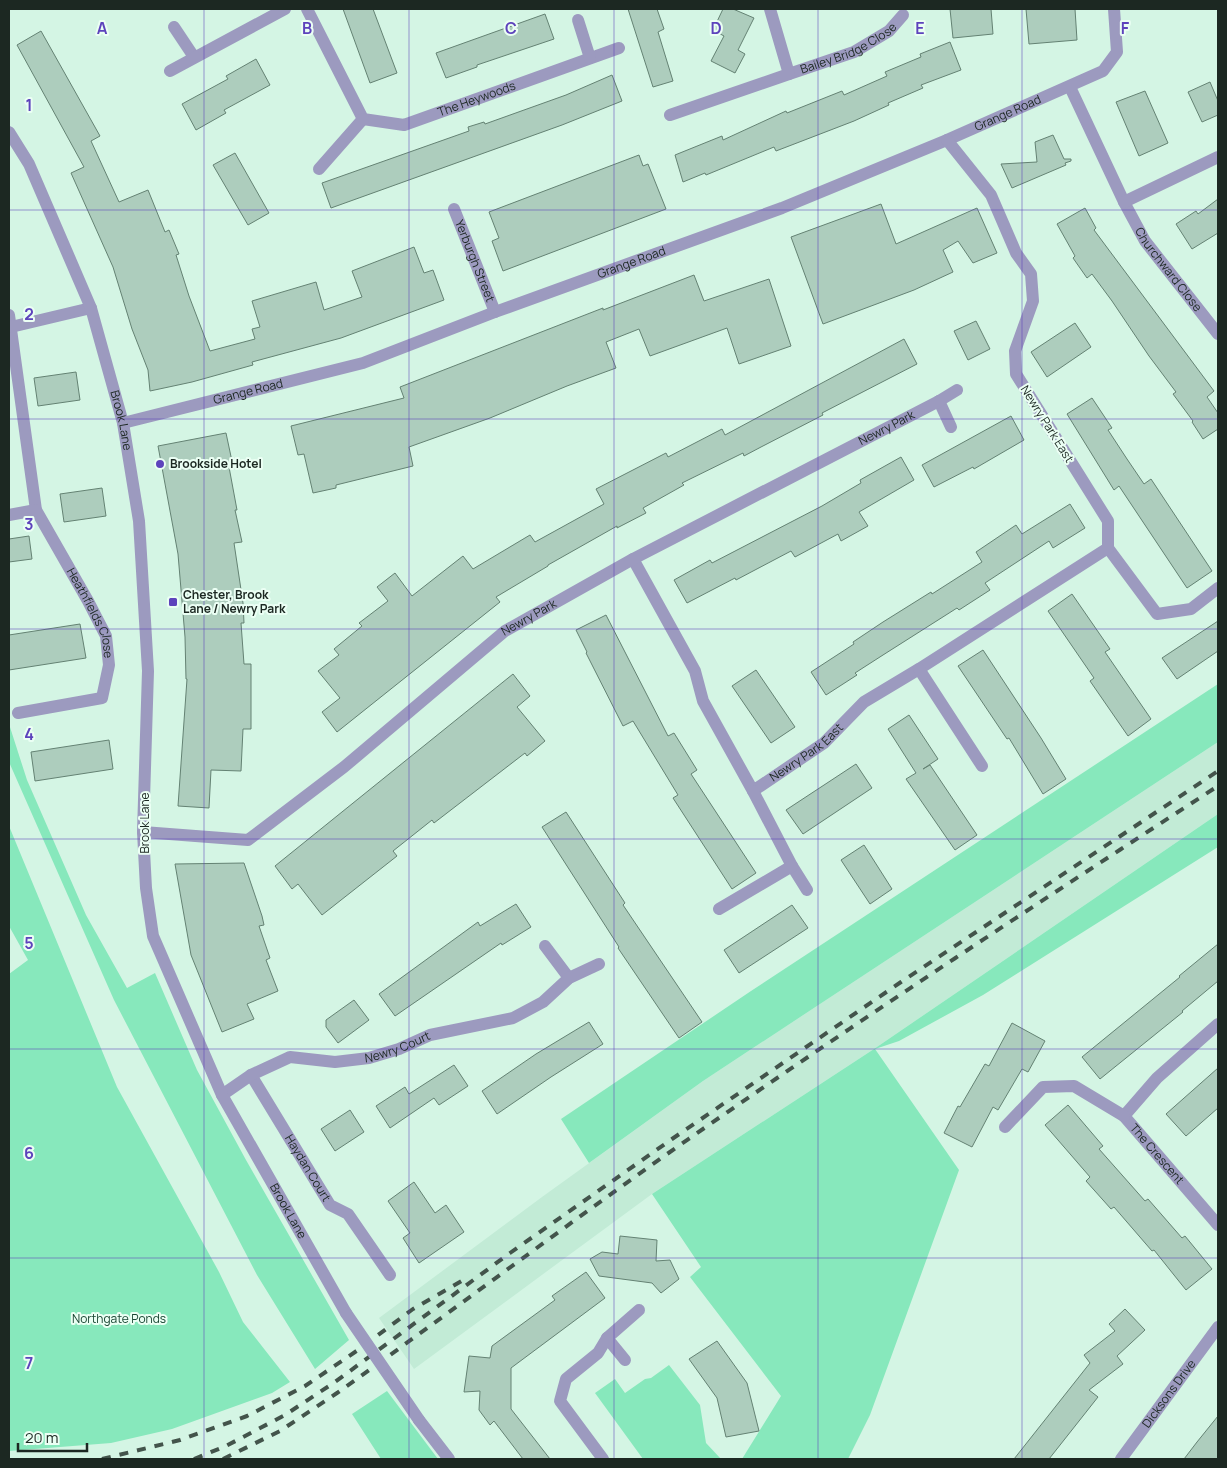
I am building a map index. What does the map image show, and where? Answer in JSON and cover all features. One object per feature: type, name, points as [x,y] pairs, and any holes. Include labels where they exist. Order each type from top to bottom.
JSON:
[{"type":"street","points":[[170,71],[285,9]]},
{"type":"street","points":[[307,9],[363,119],[319,169]]},
{"type":"street","name":"Bailey Bridge Close","points":[[770,9],[789,74]]},
{"type":"street","name":"Grange Road","points":[[123,423],[362,363],[495,312],[782,208],[947,140],[1104,71],[1117,52],[1114,9]]},
{"type":"street","name":"Bailey Bridge Close","points":[[670,115],[854,52],[889,31],[902,15]]},
{"type":"street","points":[[578,20],[590,58]]},
{"type":"street","points":[[174,27],[194,57]]},
{"type":"street","name":"The Heywoods","points":[[363,119],[404,125],[619,48]]},
{"type":"street","name":"Churchward Close","points":[[1070,86],[1124,202],[1145,240],[1218,334]]},
{"type":"street","name":"Brook Lane","points":[[9,132],[29,164],[91,308],[123,423],[139,521],[148,671],[143,832],[146,888],[153,936],[222,1095],[346,1313],[449,1459]]},
{"type":"street","name":"Newry Park East","points":[[753,791],[824,743],[864,702],[1108,548],[1108,521],[1016,374],[1015,351],[1033,301],[1031,274],[1016,253],[991,195],[947,140]]},
{"type":"street","points":[[1124,202],[1218,157]]},
{"type":"street","name":"Yerburgh Street","points":[[454,209],[495,312]]},
{"type":"street","name":"Heathfields Close","points":[[18,713],[102,698],[109,665],[106,636],[36,510],[10,321],[91,308]]},
{"type":"street","name":"Newry Park","points":[[143,832],[248,840],[344,767],[505,632],[633,559],[939,402],[957,390]]},
{"type":"street","points":[[939,402],[951,426]]},
{"type":"street","points":[[9,515],[36,510]]},
{"type":"street","points":[[1108,548],[1156,614],[1191,609],[1218,588]]},
{"type":"street","points":[[633,559],[695,672],[703,700],[792,866],[807,890]]},
{"type":"street","points":[[919,669],[982,766]]},
{"type":"street","points":[[720,909],[792,866]]},
{"type":"street","points":[[545,946],[568,978]]},
{"type":"street","name":"Newry Court","points":[[222,1095],[251,1075],[290,1057],[335,1062],[369,1058],[399,1049],[430,1035],[513,1018],[543,1002],[568,978],[599,964]]},
{"type":"street","name":"The Crescent","points":[[1218,1024],[1157,1078],[1124,1116],[1218,1225]]},
{"type":"street","name":"Haydan Court","points":[[251,1075],[330,1205],[348,1214],[390,1275]]},
{"type":"street","points":[[1005,1127],[1044,1087],[1074,1086],[1124,1116]]},
{"type":"street","points":[[603,1459],[560,1401],[566,1379],[598,1353],[607,1338],[639,1310]]},
{"type":"street","name":"Dicksons Drive","points":[[1120,1459],[1218,1327]]},
{"type":"street","points":[[607,1338],[625,1360]]},
{"type":"shaded area","points":[[1218,742],[1218,814],[874,1049],[652,1194],[414,1369],[379,1318],[703,1081]]},
{"type":"green space","points":[[1218,684],[1218,742],[703,1081],[589,1163],[561,1119],[751,991]]},
{"type":"green space","points":[[9,724],[27,780],[86,915],[127,988],[155,973],[197,1070],[349,1340],[315,1369],[257,1275],[114,1000],[9,762]]},
{"type":"green space","points":[[1218,814],[1218,847],[983,995],[899,1041],[875,1049],[959,1170],[870,1415],[848,1459],[742,1459],[781,1396],[690,1277],[701,1267],[652,1194],[874,1049]]},
{"type":"green space","name":"Northgate Ponds","points":[[9,826],[117,1087],[219,1272],[243,1322],[290,1382],[272,1393],[172,1429],[111,1443],[9,1451],[9,974],[28,960],[9,926]]},
{"type":"green space","points":[[669,1365],[700,1405],[706,1443],[721,1459],[643,1459],[595,1393],[615,1379],[625,1393]]},
{"type":"green space","points":[[387,1391],[438,1459],[381,1459],[352,1414]]},
{"type":"building","points":[[343,9],[373,9],[397,73],[370,83]]},
{"type":"building","points":[[628,9],[657,9],[664,29],[658,32],[673,81],[653,87]]},
{"type":"building","points":[[723,9],[733,9],[754,18],[738,50],[745,54],[735,73],[711,61],[724,36],[713,30]]},
{"type":"building","points":[[950,9],[991,9],[993,34],[953,38]]},
{"type":"building","points":[[1026,9],[1075,9],[1077,40],[1029,44]]},
{"type":"building","points":[[545,14],[554,39],[477,65],[477,67],[446,78],[436,53]]},
{"type":"building","points":[[41,31],[100,136],[91,141],[119,202],[148,190],[165,232],[169,230],[179,254],[176,255],[189,296],[210,351],[255,339],[252,329],[260,327],[252,301],[316,282],[324,310],[362,297],[352,271],[414,247],[424,273],[433,270],[444,300],[341,338],[252,362],[253,365],[192,382],[150,391],[148,370],[132,329],[113,267],[71,173],[84,167],[17,45]]},
{"type":"building","points":[[950,42],[961,70],[921,85],[923,88],[888,103],[889,105],[854,121],[776,151],[774,147],[706,175],[705,173],[683,182],[675,155],[722,136],[723,140],[786,111],[787,113],[842,91],[844,95],[887,76],[885,72],[921,57],[920,54]]},
{"type":"building","points":[[256,59],[270,85],[224,110],[226,113],[196,130],[182,104],[228,79],[226,76]]},
{"type":"building","points":[[612,75],[622,101],[562,125],[331,208],[322,183],[469,131],[468,127],[484,122],[485,124],[566,95]]},
{"type":"building","points":[[1210,82],[1218,101],[1218,115],[1202,122],[1188,92]]},
{"type":"building","points":[[1145,91],[1168,143],[1139,156],[1116,102]]},
{"type":"building","points":[[1053,135],[1064,159],[1071,159],[1071,161],[1065,163],[1066,165],[1012,188],[1001,164],[1037,162],[1035,142]]},
{"type":"building","points":[[235,153],[269,213],[248,225],[213,165]]},
{"type":"building","points":[[639,155],[643,166],[648,164],[666,209],[503,271],[492,241],[499,238],[489,212]]},
{"type":"building","points":[[1218,199],[1218,233],[1192,249],[1176,224],[1196,211],[1198,214]]},
{"type":"building","points":[[881,204],[896,244],[977,208],[997,253],[973,263],[958,241],[943,250],[953,272],[914,290],[823,324],[791,237]]},
{"type":"building","points":[[1085,208],[1096,228],[1094,230],[1214,391],[1207,397],[1218,413],[1218,429],[1203,439],[1193,421],[1173,394],[1176,392],[1112,301],[1092,274],[1087,278],[1073,258],[1075,256],[1057,224]]},
{"type":"building","points":[[694,275],[704,301],[769,279],[791,346],[739,364],[727,328],[650,356],[639,329],[606,342],[616,368],[490,418],[409,447],[413,466],[336,485],[336,488],[313,493],[304,454],[298,455],[291,426],[404,398],[400,387],[603,308],[603,310]]},
{"type":"building","points":[[976,321],[990,349],[968,360],[954,331]]},
{"type":"building","points":[[1075,323],[1091,347],[1047,377],[1031,352]]},
{"type":"building","points":[[904,339],[917,364],[744,456],[743,453],[682,483],[684,485],[643,508],[646,513],[617,528],[617,526],[496,597],[500,602],[337,732],[322,712],[340,698],[318,671],[339,655],[334,649],[362,626],[359,623],[388,601],[377,587],[395,573],[412,596],[463,556],[473,569],[530,535],[535,542],[604,504],[596,489],[666,453],[668,457],[722,429],[725,435]]},
{"type":"building","points":[[76,372],[80,400],[38,406],[34,378]]},
{"type":"building","points":[[1092,398],[1112,428],[1108,430],[1144,484],[1151,479],[1212,571],[1187,588],[1119,486],[1114,490],[1067,414]]},
{"type":"building","points":[[1011,416],[1024,440],[974,469],[973,467],[934,487],[922,465]]},
{"type":"building","points":[[226,433],[233,466],[229,467],[237,510],[235,510],[242,542],[234,543],[243,603],[244,623],[241,623],[244,664],[251,664],[251,729],[243,729],[241,771],[211,770],[209,808],[178,806],[187,679],[185,637],[178,554],[158,446]]},
{"type":"building","points":[[901,457],[914,480],[859,512],[868,526],[841,541],[838,534],[795,557],[791,551],[687,603],[674,580],[710,560],[712,563],[822,506],[861,483],[860,480]]},
{"type":"building","points":[[102,488],[106,516],[64,522],[60,494]]},
{"type":"building","points":[[1070,504],[1085,528],[1053,548],[1049,541],[985,583],[990,590],[959,610],[957,608],[883,655],[826,695],[811,672],[854,644],[853,642],[883,622],[982,562],[976,552],[1016,525],[1022,534]]},
{"type":"building","points":[[29,536],[32,559],[9,562],[9,539]]},
{"type":"building","points":[[1072,594],[1110,649],[1105,652],[1151,719],[1128,736],[1090,681],[1094,678],[1048,611]]},
{"type":"building","points":[[606,615],[668,736],[674,733],[697,770],[691,774],[756,873],[732,889],[673,798],[678,795],[633,721],[623,726],[586,653],[576,630]]},
{"type":"building","points":[[1218,621],[1218,651],[1177,679],[1162,658]]},
{"type":"building","points":[[80,624],[86,658],[9,670],[9,635]]},
{"type":"building","points":[[983,650],[1066,779],[1043,794],[1009,738],[1007,739],[958,666]]},
{"type":"building","points":[[756,670],[795,727],[771,743],[732,686]]},
{"type":"building","points":[[513,674],[530,696],[517,707],[545,741],[527,756],[525,753],[434,823],[432,820],[393,851],[397,856],[322,915],[298,884],[292,889],[275,866]]},
{"type":"building","points":[[909,715],[938,759],[923,769],[930,765],[977,835],[955,850],[906,779],[916,773],[888,729]]},
{"type":"building","points":[[109,740],[113,769],[35,781],[31,752]]},
{"type":"building","points":[[856,764],[872,788],[803,834],[786,810]]},
{"type":"building","points":[[566,812],[625,903],[623,905],[702,1022],[679,1038],[618,948],[542,827]]},
{"type":"building","points":[[864,845],[892,889],[870,904],[841,860]]},
{"type":"building","points":[[244,863],[262,916],[264,925],[259,926],[270,958],[266,960],[278,991],[247,1004],[254,1019],[222,1032],[191,955],[175,864]]},
{"type":"building","points":[[516,904],[531,927],[502,945],[501,943],[395,1016],[379,994],[478,922],[480,926]]},
{"type":"building","points":[[792,905],[808,928],[739,973],[724,950]]},
{"type":"building","points":[[1218,944],[1218,981],[1100,1079],[1082,1057]]},
{"type":"building","points":[[354,1000],[369,1020],[338,1043],[326,1027],[326,1020]]},
{"type":"building","points":[[589,1022],[603,1044],[497,1114],[482,1091],[536,1054]]},
{"type":"building","points":[[1012,1023],[1045,1041],[1028,1072],[1022,1069],[998,1110],[993,1107],[972,1147],[944,1133],[958,1106],[960,1107],[985,1064],[989,1066]]},
{"type":"building","points":[[454,1065],[468,1086],[439,1105],[434,1098],[390,1128],[376,1106],[405,1087],[409,1094]]},
{"type":"building","points":[[1218,1068],[1218,1108],[1186,1136],[1166,1114]]},
{"type":"building","points":[[1068,1105],[1103,1146],[1099,1149],[1145,1201],[1148,1199],[1182,1238],[1185,1236],[1212,1269],[1186,1290],[1154,1250],[1152,1251],[1114,1207],[1111,1209],[1086,1181],[1090,1177],[1045,1125]]},
{"type":"building","points":[[350,1110],[364,1132],[335,1151],[321,1129]]},
{"type":"building","points":[[414,1182],[435,1213],[446,1205],[464,1232],[419,1263],[403,1238],[410,1233],[388,1201]]},
{"type":"building","points":[[620,1236],[657,1240],[656,1261],[670,1260],[679,1279],[661,1293],[652,1283],[599,1276],[590,1259],[602,1252],[618,1254]]},
{"type":"building","points":[[586,1272],[605,1298],[511,1368],[511,1409],[550,1459],[523,1459],[494,1421],[490,1425],[479,1410],[480,1391],[464,1392],[469,1356],[490,1358],[492,1346],[555,1300],[552,1296]]},
{"type":"building","points":[[1125,1309],[1145,1330],[1117,1356],[1123,1364],[1089,1390],[1098,1397],[1049,1459],[1014,1459],[1090,1363],[1084,1355],[1115,1331],[1109,1324]]},
{"type":"building","points":[[717,1341],[747,1383],[759,1431],[726,1437],[717,1398],[689,1359]]},
{"type":"building","points":[[1218,1416],[1218,1459],[1184,1459],[1197,1442]]},
{"type":"railway","points":[[194,1459],[226,1446],[285,1415],[335,1382],[510,1253],[672,1139],[901,982],[1218,771]]},
{"type":"railway","points":[[223,1459],[280,1431],[337,1393],[677,1147],[946,964],[1218,786]]},
{"type":"railway","points":[[102,1459],[180,1440],[247,1416],[305,1386],[413,1309],[465,1279]]},
{"type":"place","name":"Brookside Hotel","points":[[160,464]]},
{"type":"place","name":"Chester, Brook Lane / Newry Park","points":[[173,602]]}]
